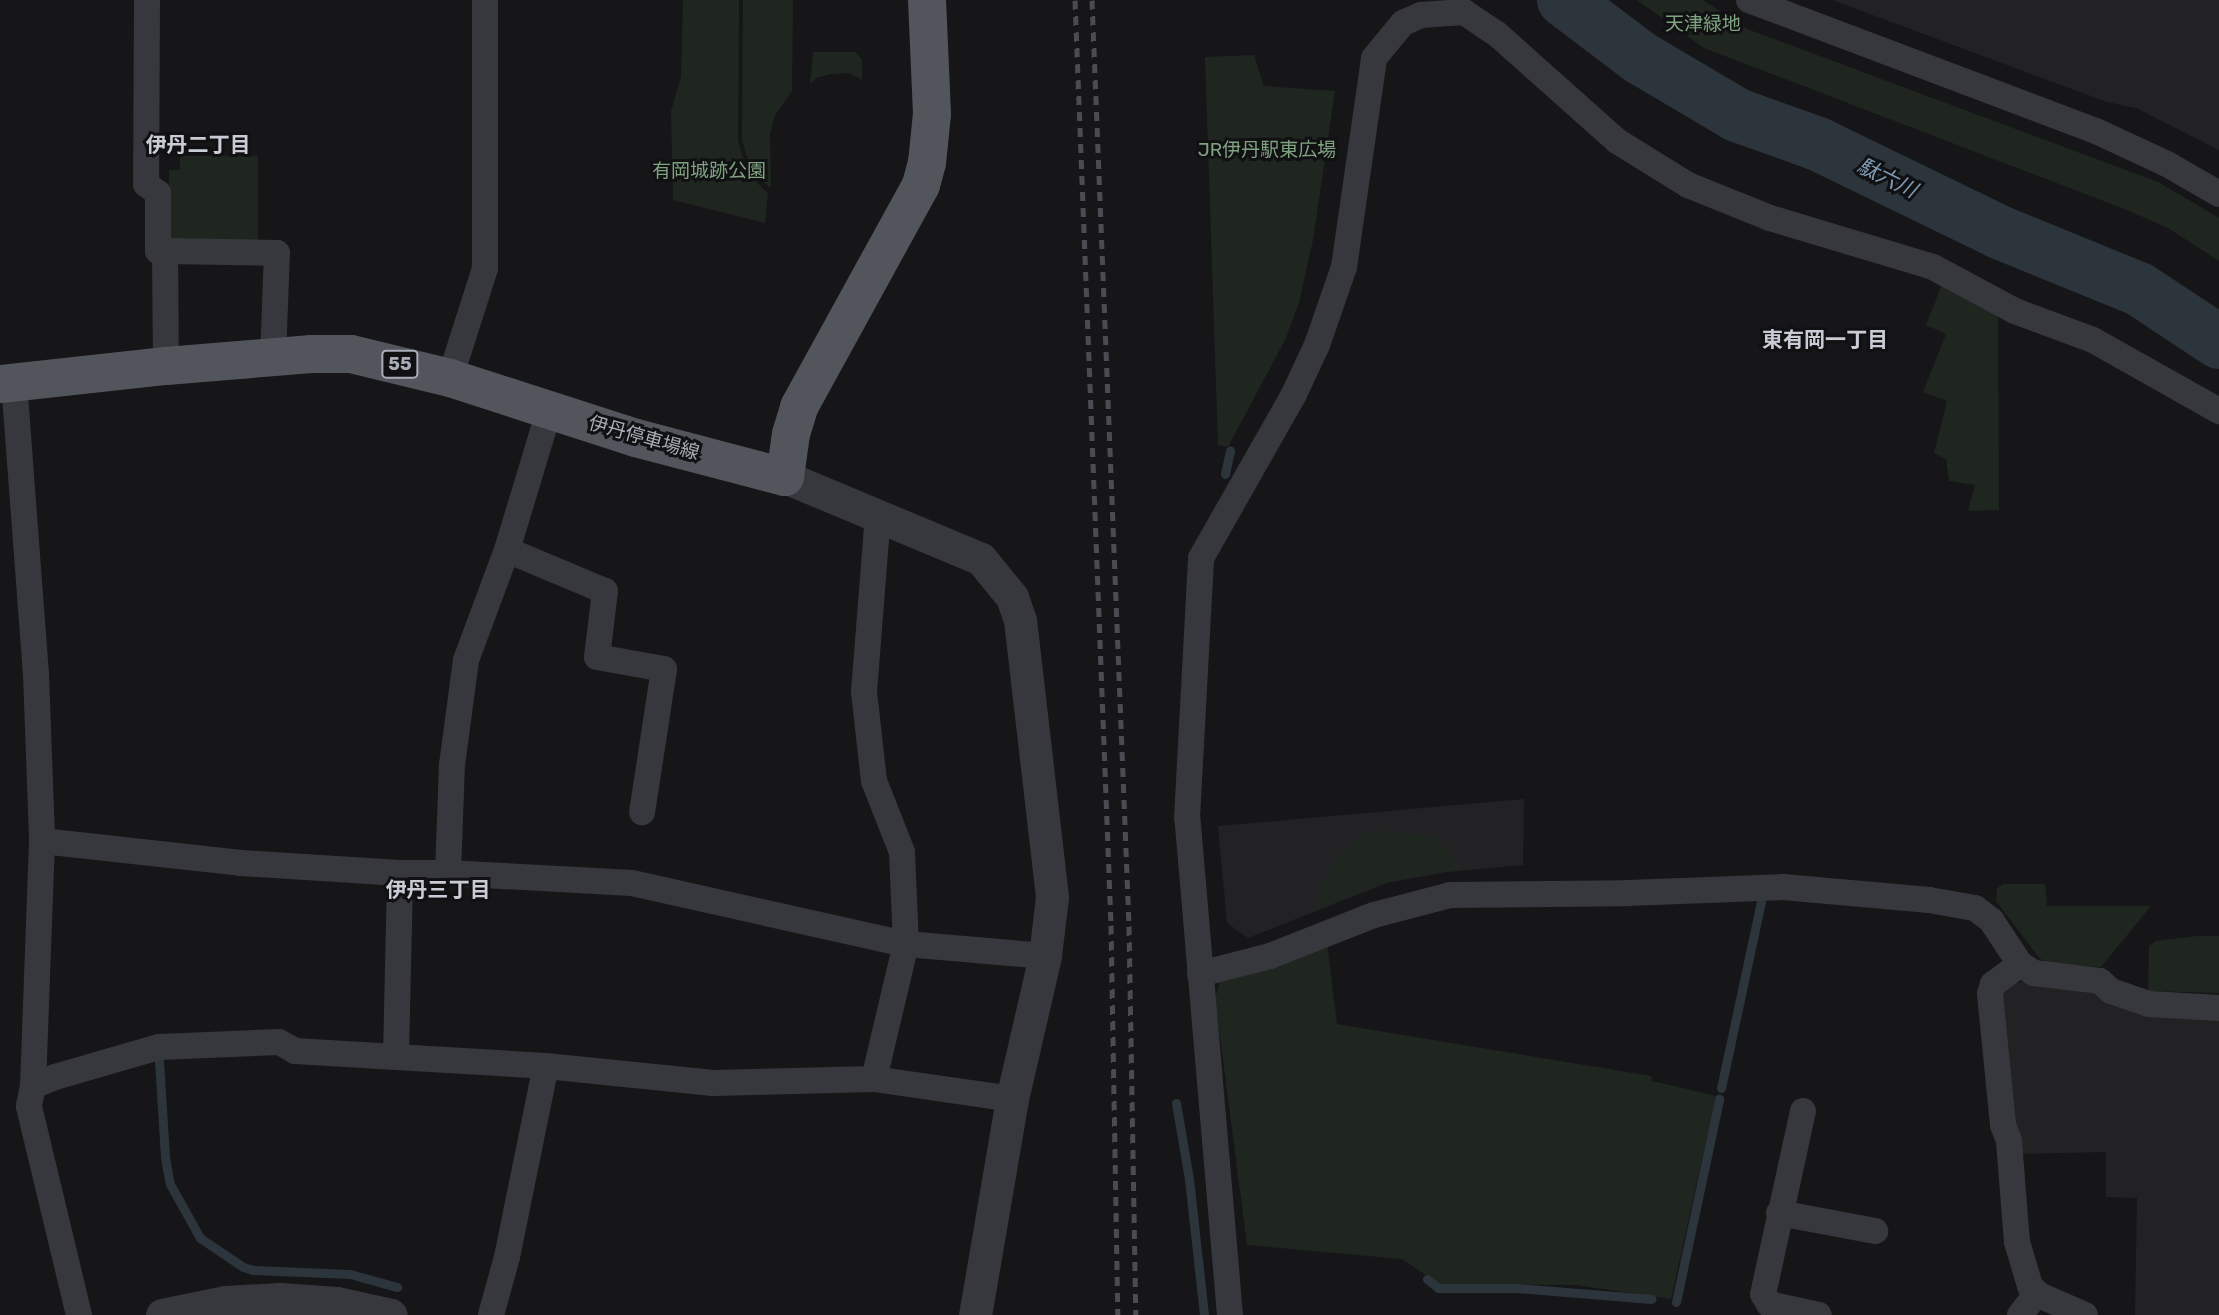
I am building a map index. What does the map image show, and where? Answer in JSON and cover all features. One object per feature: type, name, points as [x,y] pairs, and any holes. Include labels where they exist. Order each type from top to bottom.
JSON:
[{"type":"main road","points":[[785,477],[794,420],[799,407],[921,185],[928,163],[932,114],[928,0]]},
{"type":"main road","name":"伊丹停車場線","points":[[7,383],[166,366],[351,354],[450,378],[636,438],[785,477]]},
{"type":"street","points":[[147,0],[146,184],[158,193],[158,251],[277,253],[273,358]]},
{"type":"street","points":[[450,378],[485,268],[485,0]]},
{"type":"street","points":[[1749,0],[2096,131],[2168,164],[2219,194]]},
{"type":"street","points":[[1230,1315],[1187,818],[1201,558],[1294,394],[1317,345],[1344,267],[1374,58],[1402,23],[1419,8],[1464,12],[1497,34],[1617,141],[1688,185],[1770,218],[1933,267],[2015,311],[2093,340],[2219,411]]},
{"type":"street","points":[[165,251],[166,366]]},
{"type":"street","points":[[7,383],[36,674],[42,841],[33,1087],[29,1107],[79,1315]]},
{"type":"street","points":[[448,873],[452,765],[466,660],[507,550],[549,411]]},
{"type":"street","points":[[785,477],[981,559],[1012,597],[1020,620],[1052,897],[1045,956],[1012,1099],[975,1315]]},
{"type":"street","points":[[874,1079],[906,944],[902,852],[874,781],[864,692],[878,515]]},
{"type":"street","points":[[507,550],[605,591],[597,657],[664,669],[642,812]]},
{"type":"street","points":[[42,841],[241,863],[632,883],[906,944],[1045,956]]},
{"type":"street","points":[[396,1055],[400,873]]},
{"type":"street","points":[[1200,974],[1270,956],[1374,915],[1450,895],[1783,887],[1929,900],[1975,908],[1991,920],[2020,964],[2043,975],[2100,981],[2131,1000],[2219,1008]]},
{"type":"street","points":[[2020,964],[1993,984],[1990,1006],[2003,1125],[2009,1142],[2017,1242],[2030,1286],[2037,1293],[2085,1315]]},
{"type":"street","points":[[33,1087],[54,1077],[159,1046],[279,1042],[295,1051],[546,1066],[713,1083],[874,1079],[1012,1099]]},
{"type":"street","points":[[491,1315],[507,1257],[546,1066]]},
{"type":"street","points":[[1803,1111],[1763,1294],[1769,1304],[1819,1315]]},
{"type":"street","points":[[1779,1213],[1875,1231]]},
{"type":"street","points":[[2020,1315],[2037,1293]]},
{"type":"street","points":[[162,1315],[226,1302],[280,1299],[337,1303],[391,1315]]},
{"type":"shaded area","points":[[1832,0],[2219,0],[2219,150],[2136,108],[2107,102]]},
{"type":"shaded area","points":[[1524,799],[1523,865],[1447,872],[1387,883],[1248,938],[1227,923],[1218,826]]},
{"type":"shaded area","points":[[2013,982],[2083,982],[2219,1018],[2219,1315],[2135,1315],[2137,1198],[2106,1197],[2106,1152],[2020,1154],[1998,992]]},
{"type":"green space","name":"有岡城跡公園","points":[[683,0],[739,0],[738,141],[748,174],[768,193],[765,223],[673,200],[671,111],[681,77]]},
{"type":"green space","points":[[743,0],[793,0],[792,91],[775,115],[770,135],[771,188],[751,172],[742,140]]},
{"type":"green space","name":"天津緑地","points":[[1637,0],[1703,0],[1747,29],[2158,182],[2219,218],[2219,261],[2168,228],[2127,210],[1704,48]]},
{"type":"green space","points":[[813,52],[855,52],[862,59],[862,80],[850,73],[832,74],[816,78],[810,84]]},
{"type":"green space","name":"JR伊丹駅東広場","points":[[1254,55],[1264,86],[1335,91],[1313,240],[1299,303],[1285,340],[1228,447],[1218,445],[1205,57]]},
{"type":"green space","points":[[180,156],[258,156],[258,241],[169,241],[169,170],[180,170]]},
{"type":"green space","points":[[1943,282],[1998,306],[1999,510],[1968,511],[1975,485],[1949,481],[1946,459],[1934,453],[1947,401],[1923,392],[1946,334],[1926,325]]},
{"type":"green space","points":[[1376,831],[1407,832],[1439,840],[1463,868],[1385,882],[1316,910],[1319,888],[1340,853],[1363,835]]},
{"type":"green space","points":[[2003,884],[2045,884],[2047,906],[2151,906],[2101,967],[2052,964],[2040,959],[1996,901],[1997,888]]},
{"type":"green space","points":[[2219,936],[2219,993],[2148,991],[2149,946],[2156,941]]},
{"type":"green space","points":[[1327,942],[1337,1024],[1651,1076],[1652,1081],[1716,1096],[1671,1299],[1576,1285],[1439,1284],[1402,1259],[1247,1245],[1215,998],[1221,979]]},
{"type":"waterway","name":"駄六川","points":[[1564,0],[1639,57],[1737,115],[1818,144],[1999,232],[2139,289],[2219,342]]},
{"type":"waterway","points":[[1225,474],[1230,451]]},
{"type":"waterway","points":[[1721,1088],[1761,901]]},
{"type":"waterway","points":[[159,1061],[165,1157],[170,1184],[200,1238],[243,1267],[253,1270],[350,1274],[397,1287]]},
{"type":"waterway","points":[[1676,1302],[1719,1099]]},
{"type":"waterway","points":[[1176,1103],[1189,1179],[1204,1315]]},
{"type":"waterway","points":[[1427,1279],[1438,1288],[1516,1288],[1652,1299]]},
{"type":"railway","points":[[1075,0],[1111,925],[1118,1315]]},
{"type":"railway","points":[[1092,0],[1129,926],[1136,1315]]},
{"type":"district","name":"伊丹二丁目","points":[[198,145]]},
{"type":"district","name":"東有岡一丁目","points":[[1825,340]]},
{"type":"district","name":"伊丹三丁目","points":[[438,890]]}]
